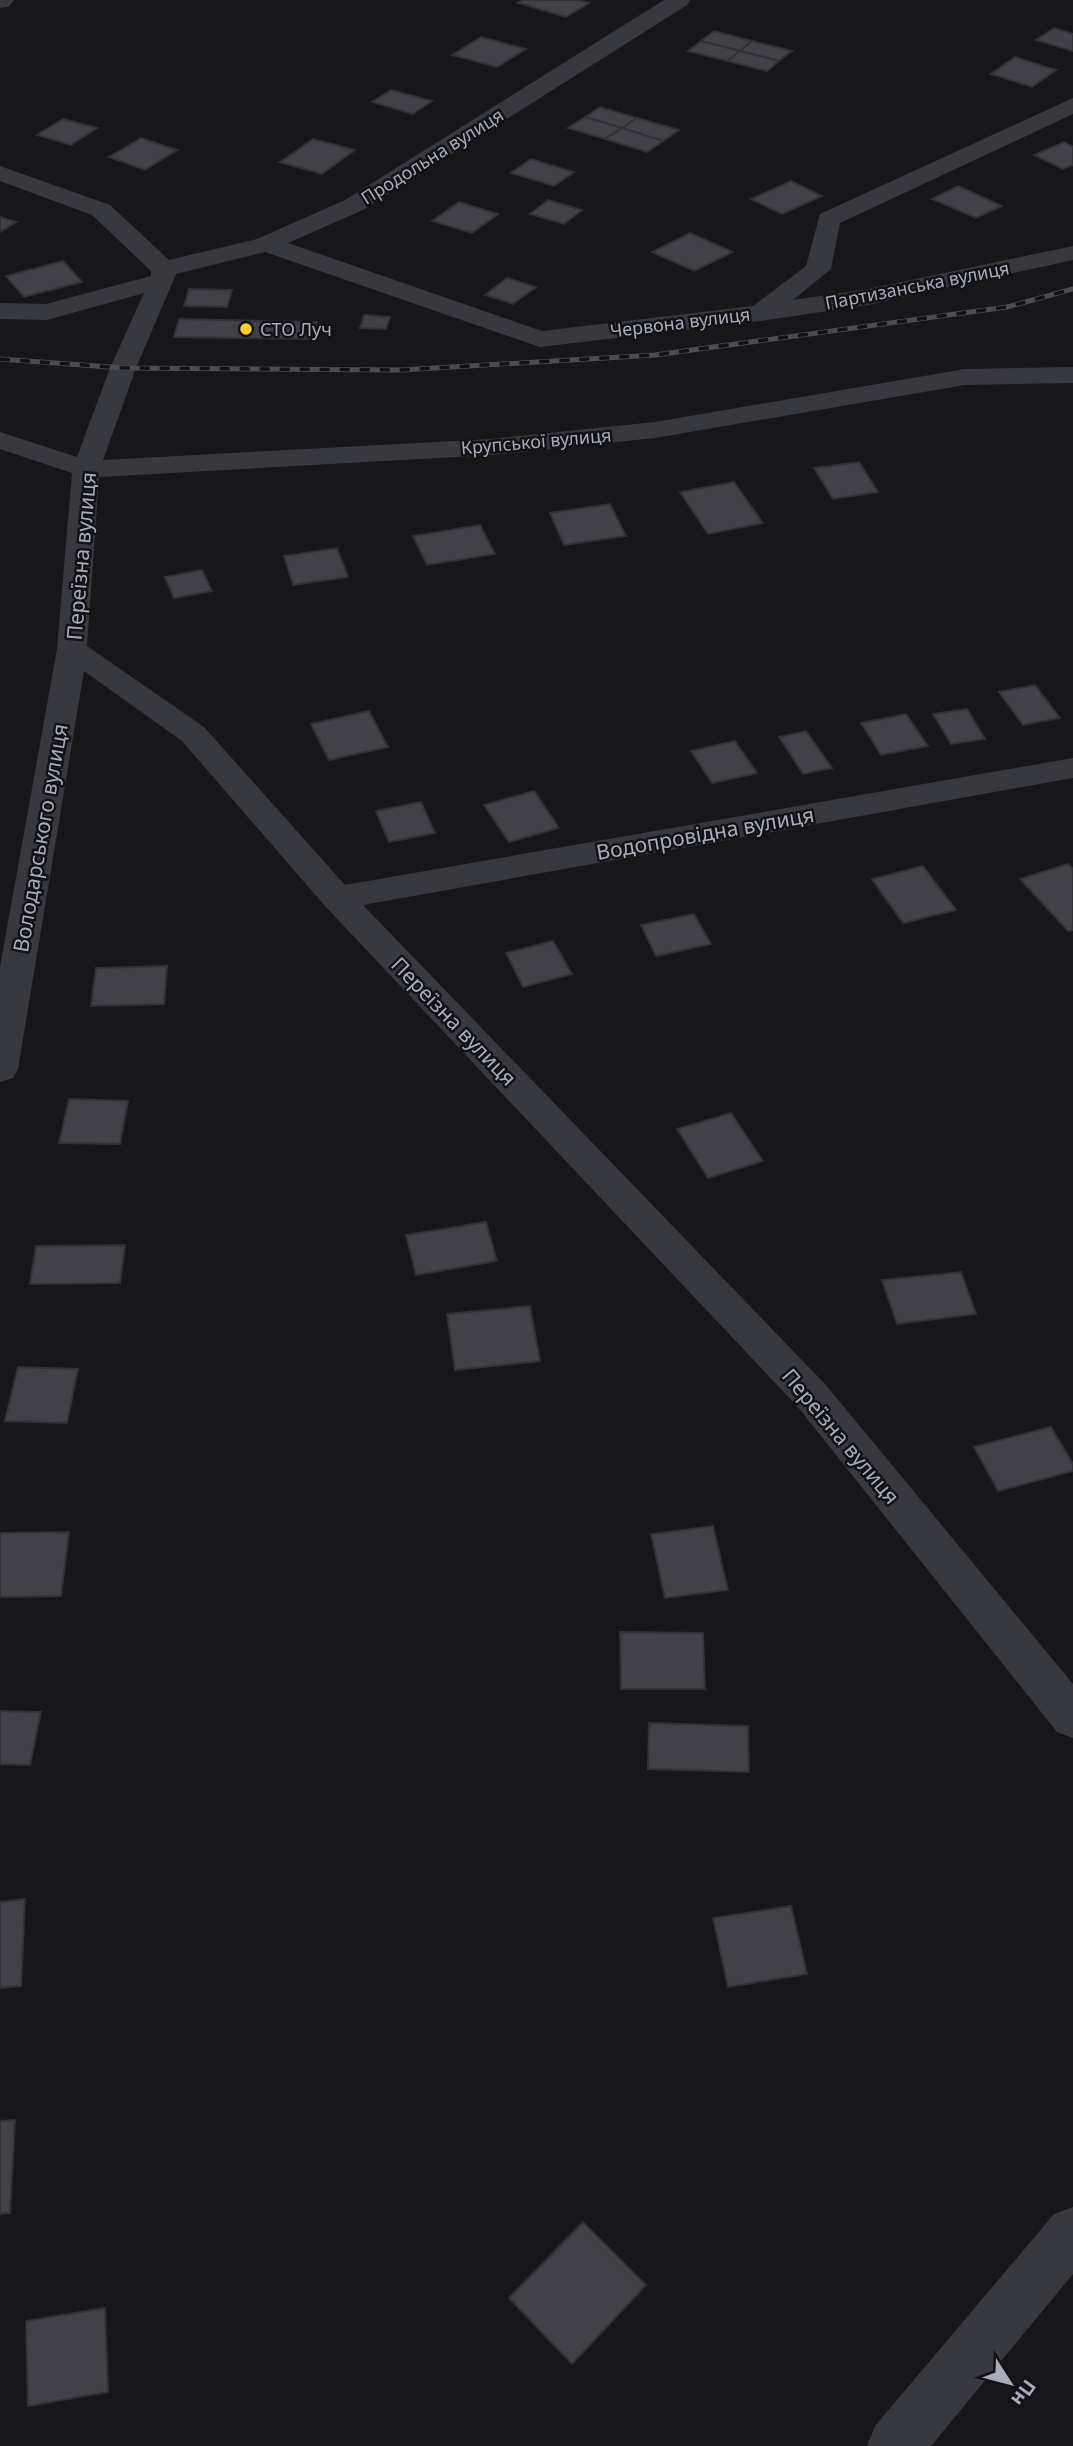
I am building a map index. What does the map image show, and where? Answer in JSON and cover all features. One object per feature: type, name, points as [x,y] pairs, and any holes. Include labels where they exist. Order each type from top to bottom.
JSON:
[{"type":"street","name":"Продольна вулиця","points":[[0,311],[47,312],[266,244],[354,205],[679,0]]},
{"type":"street","name":"Червона вулиця","points":[[266,244],[540,339],[760,313],[818,269],[829,219],[1073,105]]},
{"type":"street","points":[[0,173],[102,210],[164,275]]},
{"type":"street","name":"Партизанська вулиця","points":[[760,313],[868,297],[1073,253]]},
{"type":"street","name":"Переїзна вулиця","points":[[164,275],[123,368],[86,470],[72,649],[193,734],[337,898],[811,1395],[1073,1717]]},
{"type":"street","name":"Крупської вулиця","points":[[0,440],[86,470],[492,447],[655,430],[965,377],[1073,374]]},
{"type":"street","name":"Володарського вулиця","points":[[0,1069],[72,649]]},
{"type":"street","name":"Водопровідна вулиця","points":[[337,898],[1073,768]]},
{"type":"street","points":[[895,2446],[1073,2233]]},
{"type":"building","points":[[523,0],[578,0],[589,3],[566,17],[518,3]]},
{"type":"building","points":[[1054,28],[1073,34],[1073,51],[1036,40]]},
{"type":"building","points":[[714,31],[752,41],[740,51],[701,41]]},
{"type":"building","points":[[481,37],[526,49],[497,67],[452,55]]},
{"type":"building","points":[[701,41],[740,51],[727,61],[688,51]]},
{"type":"building","points":[[752,41],[792,51],[779,61],[740,51]]},
{"type":"building","points":[[740,51],[779,61],[767,71],[727,61]]},
{"type":"building","points":[[1015,57],[1056,70],[1032,87],[991,74]]},
{"type":"building","points":[[391,90],[432,101],[413,114],[372,102]]},
{"type":"building","points":[[600,107],[637,118],[622,128],[585,117]]},
{"type":"building","points":[[585,117],[622,128],[605,139],[568,128]]},
{"type":"building","points":[[637,118],[679,130],[663,141],[622,128]]},
{"type":"building","points":[[63,119],[97,128],[71,145],[37,135]]},
{"type":"building","points":[[622,128],[663,141],[647,152],[605,139]]},
{"type":"building","points":[[141,138],[177,150],[145,170],[109,157]]},
{"type":"building","points":[[313,139],[355,150],[322,174],[280,162]]},
{"type":"building","points":[[1064,142],[1073,147],[1073,165],[1063,169],[1034,155]]},
{"type":"building","points":[[531,159],[574,172],[554,186],[511,173]]},
{"type":"building","points":[[791,181],[822,196],[782,214],[751,199]]},
{"type":"building","points":[[958,186],[1002,206],[976,218],[932,199]]},
{"type":"building","points":[[548,200],[582,210],[564,224],[530,214]]},
{"type":"building","points":[[459,202],[498,214],[472,233],[432,221]]},
{"type":"building","points":[[0,217],[16,222],[0,232]]},
{"type":"building","points":[[690,233],[733,252],[694,271],[652,252]]},
{"type":"building","points":[[63,261],[82,282],[24,297],[6,276]]},
{"type":"building","points":[[507,278],[536,287],[513,304],[485,295]]},
{"type":"building","points":[[189,289],[232,290],[227,307],[184,306]]},
{"type":"building","points":[[364,315],[390,317],[386,329],[360,328]]},
{"type":"building","name":"СТО Луч","points":[[179,319],[317,322],[313,339],[174,337]]},
{"type":"building","points":[[859,462],[878,492],[833,499],[814,468]]},
{"type":"building","points":[[734,482],[763,523],[708,534],[680,492]]},
{"type":"building","points":[[610,504],[626,536],[564,545],[550,513]]},
{"type":"building","points":[[480,525],[495,554],[427,565],[413,536]]},
{"type":"building","points":[[337,548],[348,577],[293,585],[284,556]]},
{"type":"building","points":[[202,570],[212,591],[174,598],[165,577]]},
{"type":"building","points":[[1035,685],[1060,718],[1023,725],[999,692]]},
{"type":"building","points":[[967,709],[985,739],[951,744],[933,714]]},
{"type":"building","points":[[369,711],[388,747],[329,760],[311,724]]},
{"type":"building","points":[[906,714],[928,746],[881,755],[861,723]]},
{"type":"building","points":[[806,731],[832,768],[803,774],[779,737]]},
{"type":"building","points":[[735,741],[757,773],[712,783],[691,751]]},
{"type":"building","points":[[534,791],[559,828],[509,842],[484,805]]},
{"type":"building","points":[[421,802],[435,833],[389,842],[376,811]]},
{"type":"building","points":[[1068,864],[1073,869],[1073,930],[1068,931],[1020,879]]},
{"type":"building","points":[[923,866],[956,910],[903,923],[872,879]]},
{"type":"building","points":[[694,914],[711,944],[656,956],[641,925]]},
{"type":"building","points":[[553,941],[572,974],[523,987],[506,953]]},
{"type":"building","points":[[167,966],[164,1004],[91,1006],[96,968]]},
{"type":"building","points":[[69,1099],[128,1101],[120,1144],[59,1143]]},
{"type":"building","points":[[731,1113],[763,1161],[708,1178],[677,1129]]},
{"type":"building","points":[[486,1222],[497,1261],[416,1275],[406,1235]]},
{"type":"building","points":[[125,1245],[120,1283],[30,1284],[36,1246]]},
{"type":"building","points":[[961,1272],[976,1314],[897,1324],[882,1280]]},
{"type":"building","points":[[530,1306],[540,1361],[455,1370],[447,1314]]},
{"type":"building","points":[[18,1367],[78,1369],[67,1423],[5,1421]]},
{"type":"building","points":[[1051,1427],[1073,1464],[1073,1471],[998,1491],[974,1447]]},
{"type":"building","points":[[713,1526],[728,1590],[665,1598],[651,1534]]},
{"type":"building","points":[[69,1532],[61,1596],[0,1597],[0,1533]]},
{"type":"building","points":[[620,1632],[703,1633],[705,1689],[621,1689]]},
{"type":"building","points":[[0,1711],[41,1712],[30,1765],[0,1764]]},
{"type":"building","points":[[649,1723],[748,1726],[749,1772],[648,1769]]},
{"type":"building","points":[[25,1899],[21,1986],[0,1988],[0,1902]]},
{"type":"building","points":[[791,1906],[807,1974],[728,1987],[713,1918]]},
{"type":"building","points":[[15,2120],[10,2213],[0,2214],[0,2121]]},
{"type":"building","points":[[583,2222],[646,2285],[572,2364],[509,2298]]},
{"type":"building","points":[[105,2308],[108,2392],[28,2406],[26,2321]]},
{"type":"railway","points":[[0,359],[123,368],[401,370],[655,355],[1007,307],[1073,289]]},
{"type":"place","name":"СТО Луч","points":[[246,329]]}]
